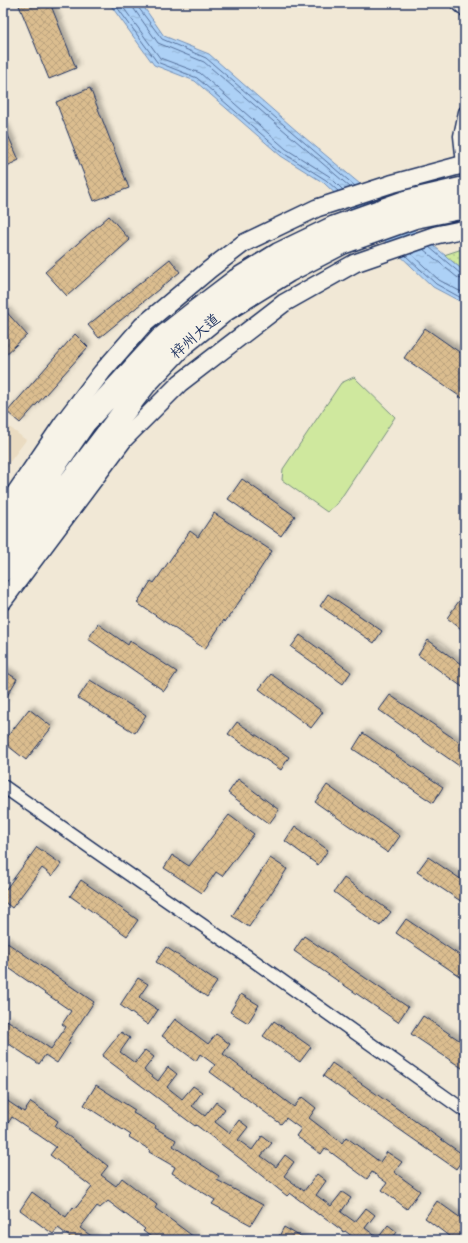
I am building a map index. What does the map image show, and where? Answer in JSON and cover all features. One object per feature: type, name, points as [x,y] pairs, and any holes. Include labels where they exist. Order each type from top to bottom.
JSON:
[{"type":"highway","name":"梓州大道","points":[[3,540],[85,422],[161,339],[237,280],[279,254],[339,235],[465,188]]},
{"type":"highway","name":"梓州大道","points":[[410,209],[465,207]]},
{"type":"highway","name":"梓州大道","points":[[3,570],[144,384],[182,345],[225,310],[288,271],[339,235]]},
{"type":"main road","points":[[3,511],[63,423],[102,372],[142,326],[210,269],[244,243],[317,208],[391,184],[464,164]]},
{"type":"main road","points":[[3,602],[124,438],[180,383],[284,303],[355,263],[436,235],[465,229]]},
{"type":"street","points":[[457,3],[465,10]]},
{"type":"street","points":[[464,164],[460,136],[465,112]]},
{"type":"street","points":[[3,786],[465,1110]]},
{"type":"shaded area","points":[[3,422],[26,440],[3,471]]},
{"type":"green space","points":[[465,248],[465,272],[444,255]]},
{"type":"green space","points":[[354,377],[395,417],[337,504],[327,512],[282,480],[283,469],[341,383]]},
{"type":"water","points":[[109,3],[141,3],[164,36],[209,54],[298,132],[465,272],[465,304],[433,287],[324,183],[281,156],[195,81],[154,65]]},
{"type":"building","points":[[18,3],[50,3],[76,68],[49,79]]},
{"type":"building","points":[[90,88],[129,188],[94,201],[56,102]]},
{"type":"building","points":[[3,124],[19,160],[3,168]]},
{"type":"building","points":[[109,216],[130,240],[67,296],[45,272]]},
{"type":"building","points":[[170,259],[180,272],[99,338],[88,325]]},
{"type":"building","points":[[3,308],[27,335],[3,357]]},
{"type":"building","points":[[425,328],[465,356],[465,400],[404,358]]},
{"type":"building","points":[[75,334],[88,347],[20,423],[7,412]]},
{"type":"building","points":[[242,479],[295,516],[281,536],[228,499]]},
{"type":"building","points":[[214,513],[272,551],[255,577],[256,578],[225,622],[224,620],[205,649],[137,603],[151,581],[154,583],[190,531],[198,537]]},
{"type":"building","points":[[328,594],[382,631],[374,643],[320,606]]},
{"type":"building","points":[[459,601],[465,606],[465,632],[447,618]]},
{"type":"building","points":[[98,624],[128,645],[130,641],[177,672],[164,691],[88,639]]},
{"type":"building","points":[[300,635],[351,672],[343,684],[291,647]]},
{"type":"building","points":[[428,640],[465,667],[465,689],[418,655]]},
{"type":"building","points":[[3,670],[17,679],[3,703]]},
{"type":"building","points":[[271,674],[323,712],[311,728],[259,689]]},
{"type":"building","points":[[90,680],[146,715],[135,733],[78,698]]},
{"type":"building","points":[[390,695],[465,746],[465,770],[379,710]]},
{"type":"building","points":[[29,709],[52,727],[26,760],[3,742]]},
{"type":"building","points":[[237,722],[289,757],[281,770],[228,734]]},
{"type":"building","points":[[363,733],[443,787],[433,803],[353,749]]},
{"type":"building","points":[[238,779],[279,810],[269,824],[228,793]]},
{"type":"building","points":[[327,785],[400,836],[388,853],[315,802]]},
{"type":"building","points":[[229,815],[254,834],[222,876],[216,872],[202,893],[164,868],[172,855],[189,866]]},
{"type":"building","points":[[295,826],[328,850],[318,865],[285,841]]},
{"type":"building","points":[[37,847],[61,864],[52,876],[42,868],[12,908],[3,901],[3,893]]},
{"type":"building","points":[[428,857],[465,882],[465,904],[417,872]]},
{"type":"building","points":[[270,858],[287,869],[249,927],[232,916]]},
{"type":"building","points":[[344,878],[391,912],[380,926],[334,892]]},
{"type":"building","points":[[81,880],[138,920],[127,936],[70,896]]},
{"type":"building","points":[[406,919],[465,959],[465,980],[396,933]]},
{"type":"building","points":[[304,936],[408,1007],[398,1022],[294,951]]},
{"type":"building","points":[[3,940],[94,1002],[68,1041],[70,1043],[57,1063],[45,1055],[39,1064],[3,1040],[3,1026],[7,1020],[51,1049],[66,1027],[62,1024],[71,1011],[3,964]]},
{"type":"building","points":[[166,947],[217,982],[207,997],[156,962]]},
{"type":"building","points":[[138,978],[148,984],[139,997],[158,1010],[148,1025],[120,1005]]},
{"type":"building","points":[[241,994],[259,1005],[248,1023],[230,1012]]},
{"type":"building","points":[[423,1016],[465,1044],[465,1070],[411,1034]]},
{"type":"building","points":[[175,1019],[208,1044],[216,1034],[230,1044],[223,1054],[294,1107],[302,1097],[316,1108],[309,1118],[342,1143],[346,1137],[380,1162],[387,1152],[402,1162],[394,1172],[420,1191],[407,1209],[382,1190],[387,1183],[372,1172],[367,1179],[325,1148],[321,1154],[296,1136],[301,1129],[286,1118],[281,1124],[210,1072],[215,1065],[200,1054],[196,1061],[162,1036]]},
{"type":"building","points":[[274,1021],[311,1047],[300,1062],[263,1036]]},
{"type":"building","points":[[121,1032],[130,1038],[120,1052],[135,1063],[145,1050],[154,1057],[144,1070],[158,1081],[168,1067],[177,1074],[167,1087],[182,1099],[193,1086],[202,1092],[192,1106],[205,1116],[216,1102],[225,1109],[215,1122],[229,1133],[239,1120],[248,1127],[238,1140],[252,1150],[262,1136],[272,1143],[261,1156],[276,1167],[285,1155],[294,1162],[284,1176],[304,1191],[317,1174],[326,1181],[316,1195],[331,1206],[342,1192],[351,1198],[341,1212],[355,1222],[366,1208],[375,1215],[365,1228],[378,1238],[388,1225],[397,1232],[391,1240],[357,1240],[320,1214],[319,1215],[290,1193],[287,1196],[196,1125],[195,1126],[102,1056]]},
{"type":"building","points":[[332,1063],[465,1156],[456,1169],[323,1076]]},
{"type":"building","points":[[96,1085],[135,1110],[133,1113],[156,1126],[155,1128],[176,1140],[173,1146],[219,1176],[217,1180],[263,1205],[251,1225],[212,1204],[215,1200],[172,1173],[175,1167],[149,1152],[150,1150],[129,1137],[131,1135],[84,1105]]},
{"type":"building","points":[[3,1098],[24,1112],[31,1102],[58,1121],[55,1126],[108,1166],[101,1175],[116,1186],[122,1178],[157,1205],[155,1208],[198,1240],[155,1240],[143,1231],[145,1229],[108,1201],[100,1208],[97,1206],[80,1228],[97,1240],[74,1240],[58,1228],[53,1234],[20,1210],[32,1192],[66,1217],[73,1207],[75,1209],[92,1187],[50,1155],[56,1147],[12,1117],[3,1131]]},
{"type":"building","points":[[437,1201],[465,1221],[465,1234],[461,1240],[454,1240],[425,1218]]},
{"type":"building","points":[[284,1227],[306,1240],[277,1240]]}]
